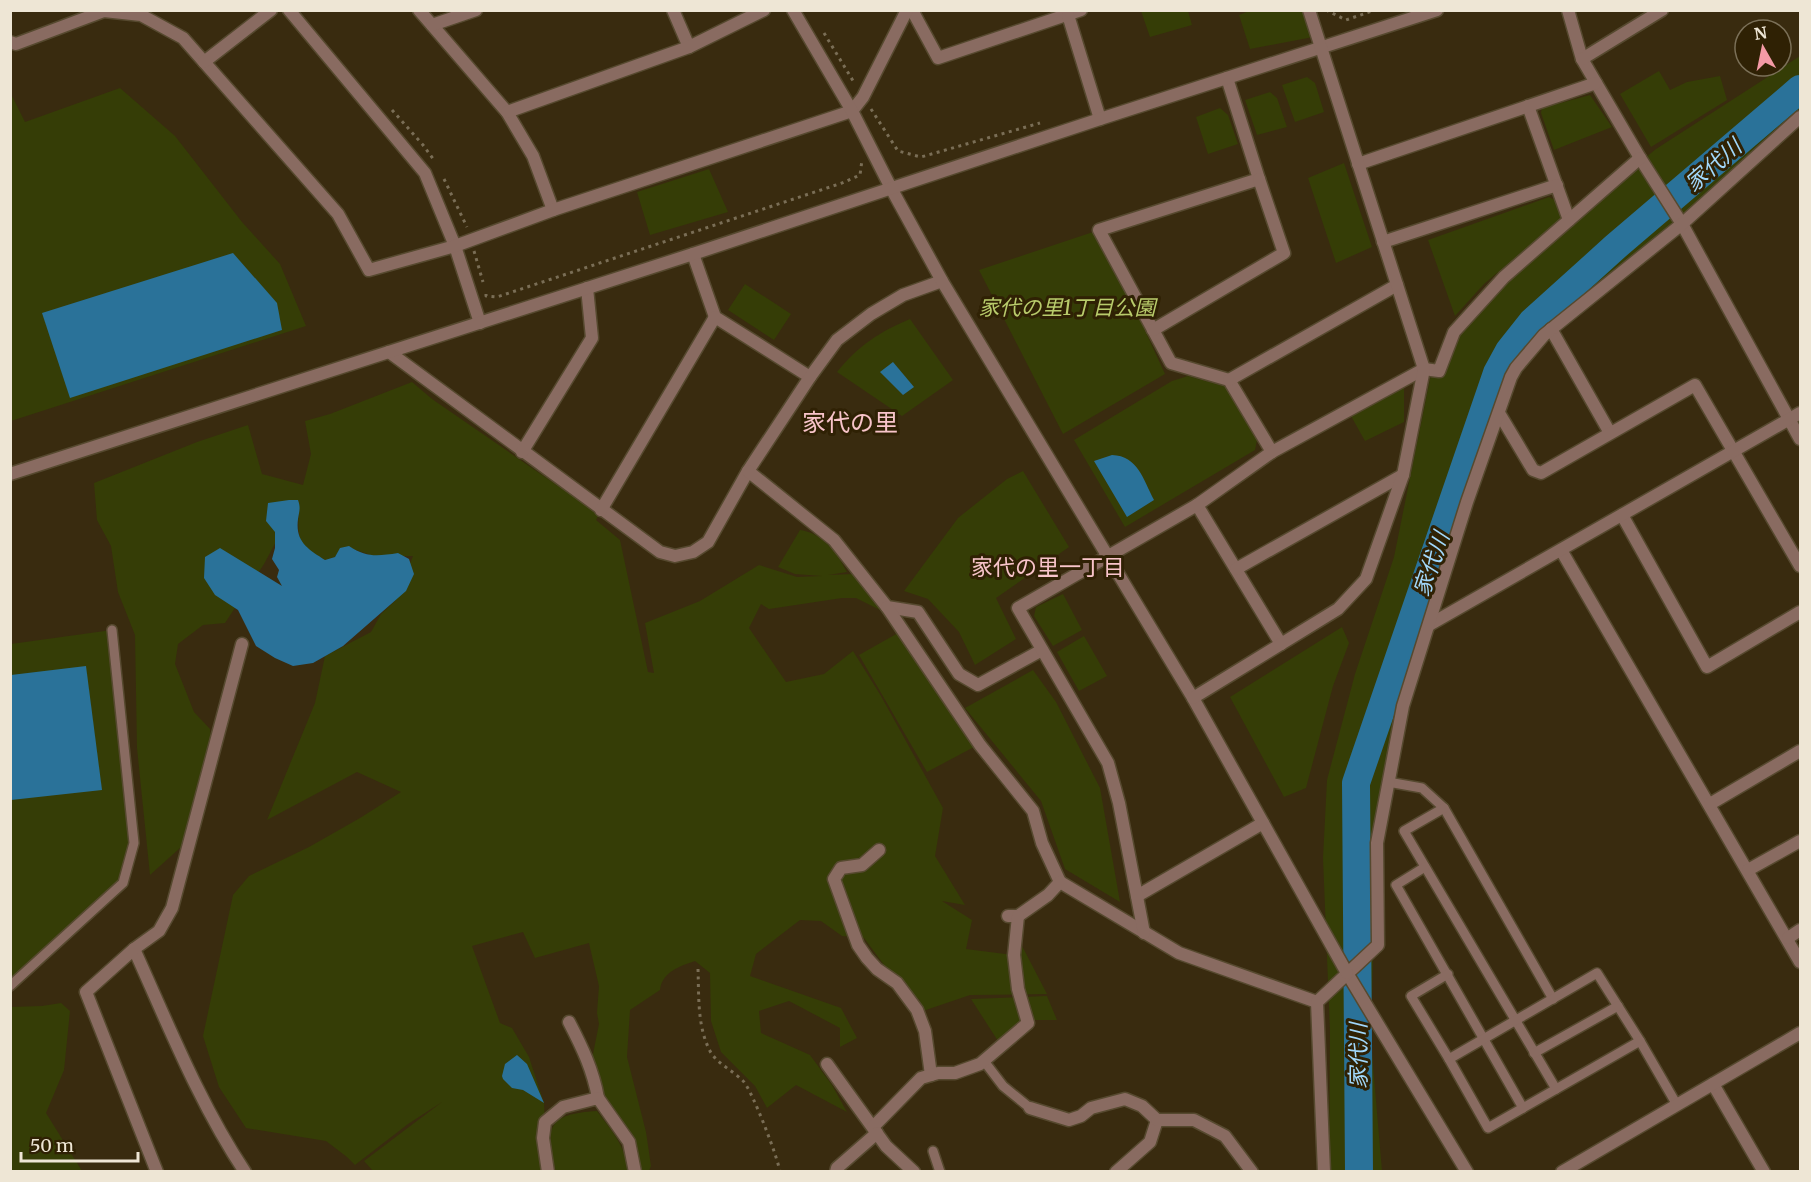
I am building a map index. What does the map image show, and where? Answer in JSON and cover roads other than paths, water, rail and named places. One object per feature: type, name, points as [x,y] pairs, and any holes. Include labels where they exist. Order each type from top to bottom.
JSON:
[{"type":"street","points":[[204,62],[271,10]]},
{"type":"street","points":[[290,10],[425,173],[455,246],[480,322]]},
{"type":"street","points":[[419,10],[507,112],[533,156],[553,210]]},
{"type":"street","points":[[432,25],[476,10]]},
{"type":"street","points":[[673,10],[689,47]]},
{"type":"street","points":[[507,112],[689,47],[764,10]]},
{"type":"street","points":[[793,10],[852,111],[942,281],[1193,698],[1347,973],[1467,1172]]},
{"type":"street","points":[[10,42],[16,44],[104,11],[141,15],[183,38],[338,214],[369,270],[455,246],[553,210],[852,111],[863,97],[907,10]]},
{"type":"street","points":[[912,10],[938,58],[1081,10]]},
{"type":"street","points":[[1193,698],[1338,609],[1366,579],[1403,475],[1424,369],[1309,10]]},
{"type":"street","points":[[10,474],[693,254],[1320,47],[1409,15],[1437,10]]},
{"type":"street","points":[[1568,10],[1582,59],[1640,158],[1683,224],[1795,416],[1800,439]]},
{"type":"street","points":[[1582,59],[1662,10]]},
{"type":"street","points":[[1068,15],[1100,119]]},
{"type":"street","points":[[1153,330],[1284,253],[1258,179],[1227,78]]},
{"type":"street","points":[[1358,164],[1596,83]]},
{"type":"street","points":[[1528,106],[1569,220]]},
{"type":"street","points":[[1324,1172],[1317,1002],[1378,945],[1377,843],[1403,706],[1467,502],[1516,368],[1544,335],[1683,224],[1800,117]]},
{"type":"street","points":[[1144,933],[1119,803],[1108,763],[1018,608],[1197,505],[1272,452],[1424,369],[1439,371],[1454,332],[1504,277],[1640,158]]},
{"type":"street","points":[[1258,179],[1099,230],[1171,363],[1229,380],[1272,452]]},
{"type":"street","points":[[1383,242],[1557,185]]},
{"type":"street","points":[[693,254],[715,317],[810,376]]},
{"type":"street","points":[[389,352],[601,510],[660,552],[675,556],[693,552],[708,542],[748,471],[810,376],[837,340],[871,314],[903,295],[942,281]]},
{"type":"street","points":[[1229,380],[1397,285]]},
{"type":"street","points":[[522,452],[592,338],[587,288]]},
{"type":"street","points":[[601,510],[715,317]]},
{"type":"street","points":[[1551,329],[1610,433]]},
{"type":"street","points":[[1499,413],[1533,470],[1540,473],[1695,385],[1800,566]]},
{"type":"street","points":[[1429,624],[1795,416]]},
{"type":"street","points":[[748,471],[834,540],[887,607],[980,745],[1033,811],[1042,843],[1060,882],[1179,953],[1317,1002]]},
{"type":"street","points":[[1236,569],[1403,475]]},
{"type":"street","points":[[1197,505],[1281,644]]},
{"type":"street","points":[[1622,515],[1707,667],[1800,612]]},
{"type":"street","points":[[1561,550],[1800,962]]},
{"type":"street","points":[[887,607],[918,612],[958,674],[978,686],[1042,650]]},
{"type":"street","points":[[157,1172],[86,992],[134,949],[159,931],[172,908],[242,644]]},
{"type":"street","points":[[1710,804],[1800,751]]},
{"type":"street","points":[[1137,896],[1263,823]]},
{"type":"street","points":[[1748,870],[1800,841]]},
{"type":"street","points":[[879,850],[862,864],[841,868],[834,879],[858,945],[877,969],[897,983],[917,1010],[925,1031],[931,1075]]},
{"type":"street","points":[[836,1172],[837,1168],[875,1130],[921,1078],[938,1073],[956,1073],[980,1064],[1028,1023],[1018,989],[1013,916],[1048,895],[1060,882]]},
{"type":"street","points":[[1788,938],[1800,930]]},
{"type":"street","points":[[134,949],[204,1100],[245,1172]]},
{"type":"street","points":[[569,1022],[586,1054],[595,1078],[598,1098],[629,1142],[635,1172]]},
{"type":"street","points":[[1562,1172],[1800,1034]]},
{"type":"street","points":[[827,1064],[886,1146],[914,1172]]},
{"type":"street","points":[[1713,1084],[1764,1172]]},
{"type":"street","points":[[548,1172],[543,1138],[545,1122],[563,1107],[598,1098]]},
{"type":"street","points":[[1030,1108],[1069,1120],[1081,1116],[1091,1108],[1125,1099],[1142,1106],[1157,1120],[1194,1120],[1225,1136],[1251,1172]]},
{"type":"street","points":[[1116,1172],[1150,1142],[1157,1120]]},
{"type":"lane","points":[[10,986],[123,883],[134,843],[112,630]]},
{"type":"lane","points":[[1388,782],[1422,788],[1444,808],[1552,999]]},
{"type":"lane","points":[[1444,808],[1404,831],[1556,1089]]},
{"type":"lane","points":[[1425,867],[1396,885],[1523,1108]]},
{"type":"lane","points":[[1449,1059],[1597,973],[1677,1105]]},
{"type":"lane","points":[[1448,974],[1411,996],[1488,1128],[1640,1041]]},
{"type":"lane","points":[[1534,1053],[1618,1006]]},
{"type":"lane","points":[[984,1061],[1003,1086],[1030,1108]]},
{"type":"lane","points":[[933,1151],[940,1172]]},
{"type":"water","points":[[233,253],[277,303],[282,330],[70,398],[42,313]]},
{"type":"water","points":[[893,362],[914,387],[903,395],[880,372]]},
{"type":"water","points":[[1112,455],[1121,456],[1134,464],[1154,500],[1127,517],[1094,461]]},
{"type":"water","points":[[298,500],[300,510],[298,527],[304,544],[325,560],[335,557],[340,548],[349,546],[361,553],[373,555],[398,553],[409,559],[414,574],[406,591],[343,646],[313,663],[293,666],[256,646],[238,610],[215,595],[204,578],[205,557],[220,548],[282,586],[277,577],[279,570],[272,559],[275,532],[266,521],[268,503]]},
{"type":"water","points":[[86,666],[102,790],[11,800],[11,675]]},
{"type":"water","points":[[517,1055],[527,1064],[544,1103],[523,1090],[512,1088],[503,1079],[505,1064]]},
{"type":"waterway","name":"家代川","points":[[1359,1172],[1356,783],[1497,373],[1509,351],[1532,322],[1615,247],[1800,89]]},
{"type":"district","name":"家代の里","points":[[850,423]]},
{"type":"district","name":"家代の里一丁目","points":[[1048,567]]},
{"type":"park label","name":"家代の里1丁目公園","points":[[1067,308]]}]
